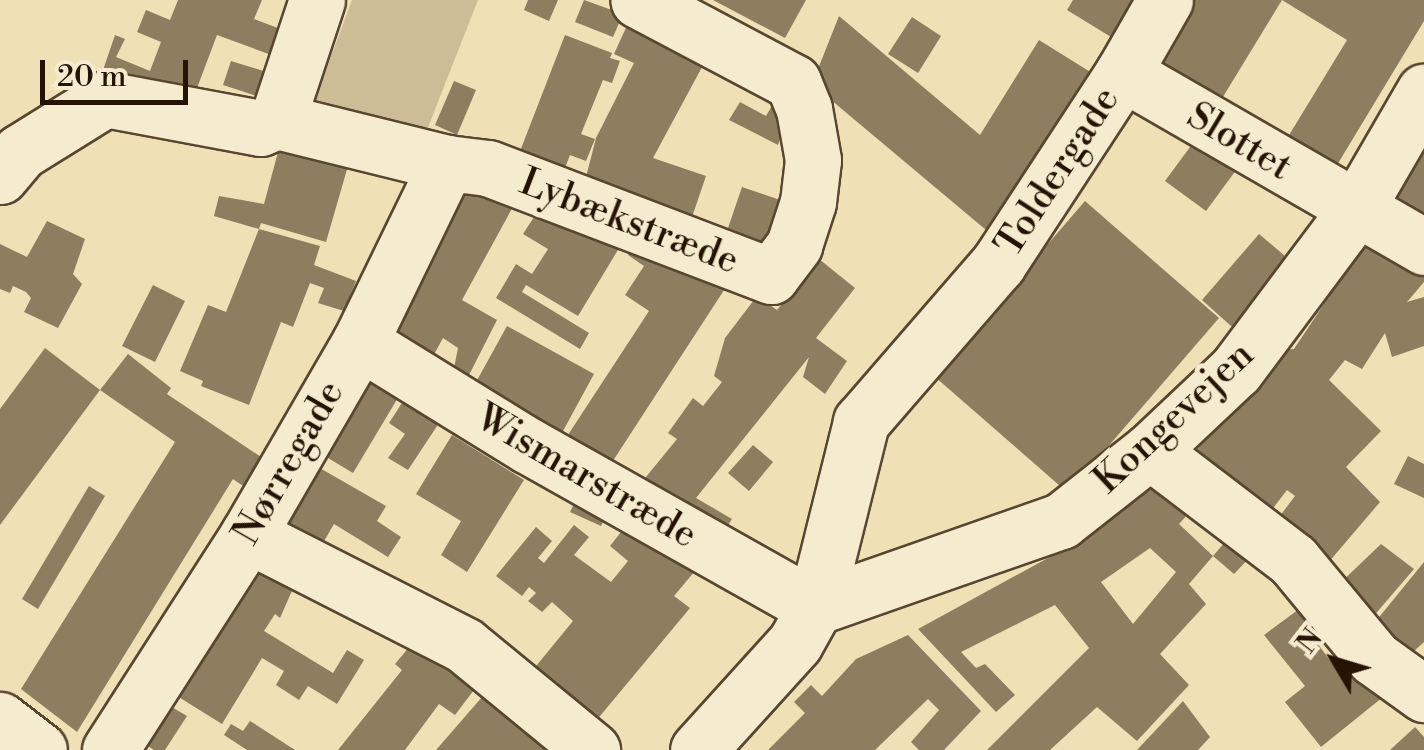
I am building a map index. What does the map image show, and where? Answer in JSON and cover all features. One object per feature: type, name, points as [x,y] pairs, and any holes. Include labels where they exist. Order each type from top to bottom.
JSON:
[{"type":"street","points":[[277,121],[317,0]]},
{"type":"street","name":"Lybækstræde","points":[[447,163],[488,168],[770,276],[794,244],[808,202],[813,160],[804,109],[793,82],[638,0]]},
{"type":"street","name":"Toldergade","points":[[815,607],[862,422],[998,264],[1123,74],[1165,0]]},
{"type":"street","name":"Slottet","points":[[1123,74],[1355,211],[1424,247]]},
{"type":"street","name":"Kongevejen","points":[[815,607],[1061,521],[1150,450],[1236,370],[1355,211],[1424,92]]},
{"type":"street","points":[[0,176],[20,152],[105,99],[260,128],[277,121],[447,163]]},
{"type":"street","name":"Nørregade","points":[[110,750],[248,534],[360,342],[447,163]]},
{"type":"street","name":"Wismarstræde","points":[[360,342],[527,445],[815,607]]},
{"type":"street","points":[[1150,450],[1293,560],[1374,658],[1424,694]]},
{"type":"street","points":[[248,534],[464,646],[592,750]]},
{"type":"street","points":[[698,750],[795,643],[815,607]]},
{"type":"street","points":[[0,720],[39,750]]},
{"type":"shaded area","points":[[352,0],[478,0],[425,135],[314,102]]},
{"type":"building","points":[[178,0],[262,0],[254,19],[283,30],[274,56],[217,35],[191,104],[101,76],[115,35],[125,39],[116,57],[150,71],[161,42],[137,32],[146,10],[170,20]]},
{"type":"building","points":[[528,0],[558,0],[549,21],[524,10]]},
{"type":"building","points":[[584,0],[623,14],[613,37],[575,22]]},
{"type":"building","points":[[713,0],[806,0],[785,38]]},
{"type":"building","points":[[1073,0],[1133,0],[1111,37],[1067,10]]},
{"type":"building","points":[[1179,0],[1282,0],[1218,105],[1143,60]]},
{"type":"building","points":[[1282,0],[1424,0],[1424,21],[1331,175],[1283,145],[1347,40]]},
{"type":"building","points":[[839,16],[980,135],[1039,40],[1092,73],[992,235],[812,84]]},
{"type":"building","points":[[912,17],[941,36],[918,73],[888,54]]},
{"type":"building","points":[[630,19],[708,56],[653,158],[706,176],[692,217],[585,181],[596,138],[634,63],[614,54]]},
{"type":"building","points":[[565,35],[612,53],[610,58],[620,61],[612,83],[603,80],[581,134],[595,139],[586,161],[570,155],[562,176],[517,159]]},
{"type":"building","points":[[231,61],[270,73],[263,98],[223,85]]},
{"type":"building","points":[[454,81],[476,90],[457,135],[435,125]]},
{"type":"building","points":[[740,102],[766,116],[773,104],[785,126],[778,145],[729,120]]},
{"type":"building","points":[[1424,119],[1424,229],[1375,200]]},
{"type":"building","points":[[1204,128],[1245,158],[1206,211],[1165,181]]},
{"type":"building","points":[[281,141],[350,159],[326,242],[261,223],[259,229],[214,216],[219,196],[264,204]]},
{"type":"building","points":[[467,172],[521,192],[462,300],[497,320],[468,377],[454,368],[458,348],[443,338],[427,367],[377,338]]},
{"type":"building","points":[[742,187],[783,201],[765,244],[728,228]]},
{"type":"building","points":[[1085,201],[1219,318],[1068,493],[934,376]]},
{"type":"building","points":[[543,203],[627,235],[578,316],[526,285],[522,292],[589,333],[580,349],[496,298],[516,264],[532,274],[548,249],[523,234]]},
{"type":"building","points":[[47,221],[85,239],[73,274],[82,284],[58,328],[24,312],[31,298],[26,292],[13,286],[10,293],[0,289],[0,244],[27,257]]},
{"type":"building","points":[[259,229],[320,246],[314,265],[356,281],[344,311],[318,303],[324,288],[310,283],[293,327],[281,322],[249,405],[201,386],[203,381],[180,371],[208,305],[226,312]]},
{"type":"building","points":[[1372,232],[1424,261],[1424,282],[1407,302],[1424,297],[1424,346],[1392,357],[1385,333],[1362,369],[1345,360],[1329,380],[1381,431],[1346,467],[1380,502],[1322,570],[1273,525],[1295,496],[1287,490],[1260,525],[1185,465],[1229,410],[1236,410],[1281,350],[1294,349]]},
{"type":"building","points":[[1259,234],[1298,267],[1240,334],[1202,300]]},
{"type":"building","points":[[640,237],[728,284],[607,470],[564,441],[649,311],[625,295],[644,266],[628,255]]},
{"type":"building","points":[[819,259],[855,288],[816,338],[847,361],[825,394],[803,377],[809,357],[696,498],[732,519],[721,536],[641,483],[677,439],[668,433],[693,398],[703,406],[722,382],[714,376],[725,338],[757,296],[777,310]]},
{"type":"building","points":[[153,285],[185,301],[155,362],[122,346]]},
{"type":"building","points":[[507,326],[594,374],[557,442],[470,393]]},
{"type":"building","points":[[45,348],[100,390],[0,525],[0,409]]},
{"type":"building","points":[[128,354],[171,388],[167,394],[264,459],[246,488],[233,479],[77,732],[21,689],[175,442],[100,390]]},
{"type":"building","points":[[363,360],[405,386],[353,473],[313,449]]},
{"type":"building","points":[[411,389],[447,411],[408,470],[388,458],[405,434],[389,423]]},
{"type":"building","points":[[452,435],[524,480],[467,572],[441,555],[461,521],[416,494]]},
{"type":"building","points":[[753,445],[773,462],[749,491],[728,473]]},
{"type":"building","points":[[1408,456],[1424,464],[1424,498],[1394,484]]},
{"type":"building","points":[[318,467],[386,506],[377,521],[401,537],[388,557],[334,524],[313,560],[265,529]]},
{"type":"building","points":[[1158,468],[1199,502],[1179,524],[1213,556],[1189,584],[1206,604],[1160,654],[1189,685],[1137,741],[1097,707],[1050,750],[987,750],[1089,648],[1055,605],[961,652],[976,668],[985,664],[1015,695],[996,712],[918,629],[1068,547]],"holes":[[[1150,548],[1176,572],[1133,624],[1101,582]]]},
{"type":"building","points":[[89,486],[105,496],[38,609],[22,599]]},
{"type":"building","points":[[581,489],[612,505],[601,526],[570,512]]},
{"type":"building","points":[[636,513],[700,565],[674,596],[690,608],[585,734],[523,682],[573,621],[552,602],[542,612],[528,601],[536,593],[529,587],[522,596],[496,576],[536,527],[552,541],[538,558],[544,563],[574,525],[589,537],[574,555],[611,582],[628,561],[610,546]]},
{"type":"building","points":[[1232,534],[1253,554],[1234,574],[1213,556]]},
{"type":"building","points":[[1381,544],[1414,569],[1366,625],[1335,588]]},
{"type":"building","points":[[257,549],[299,575],[280,618],[275,614],[264,631],[333,673],[347,650],[364,660],[337,704],[308,686],[299,700],[276,685],[284,671],[262,658],[222,724],[169,691]]},
{"type":"building","points":[[1424,562],[1424,642],[1401,663],[1367,632]]},
{"type":"building","points":[[1310,601],[1332,631],[1317,643],[1332,663],[1346,653],[1383,697],[1321,747],[1285,702],[1305,686],[1264,635]]},
{"type":"building","points":[[908,635],[981,711],[944,750],[919,750],[911,742],[939,710],[928,699],[875,750],[768,750],[805,713],[794,702],[811,685],[822,696],[856,659]]},
{"type":"building","points":[[415,640],[480,682],[455,715],[439,704],[405,750],[338,750],[402,670],[395,664]]},
{"type":"building","points":[[489,689],[576,750],[436,750]]},
{"type":"building","points":[[1183,701],[1210,737],[1198,750],[1137,750]]},
{"type":"building","points":[[170,706],[187,716],[165,750],[154,750],[145,744]]},
{"type":"building","points":[[250,721],[295,750],[247,750],[224,735],[231,724],[243,731]]},
{"type":"building","points":[[1415,727],[1424,737],[1424,750],[1390,750]]}]
